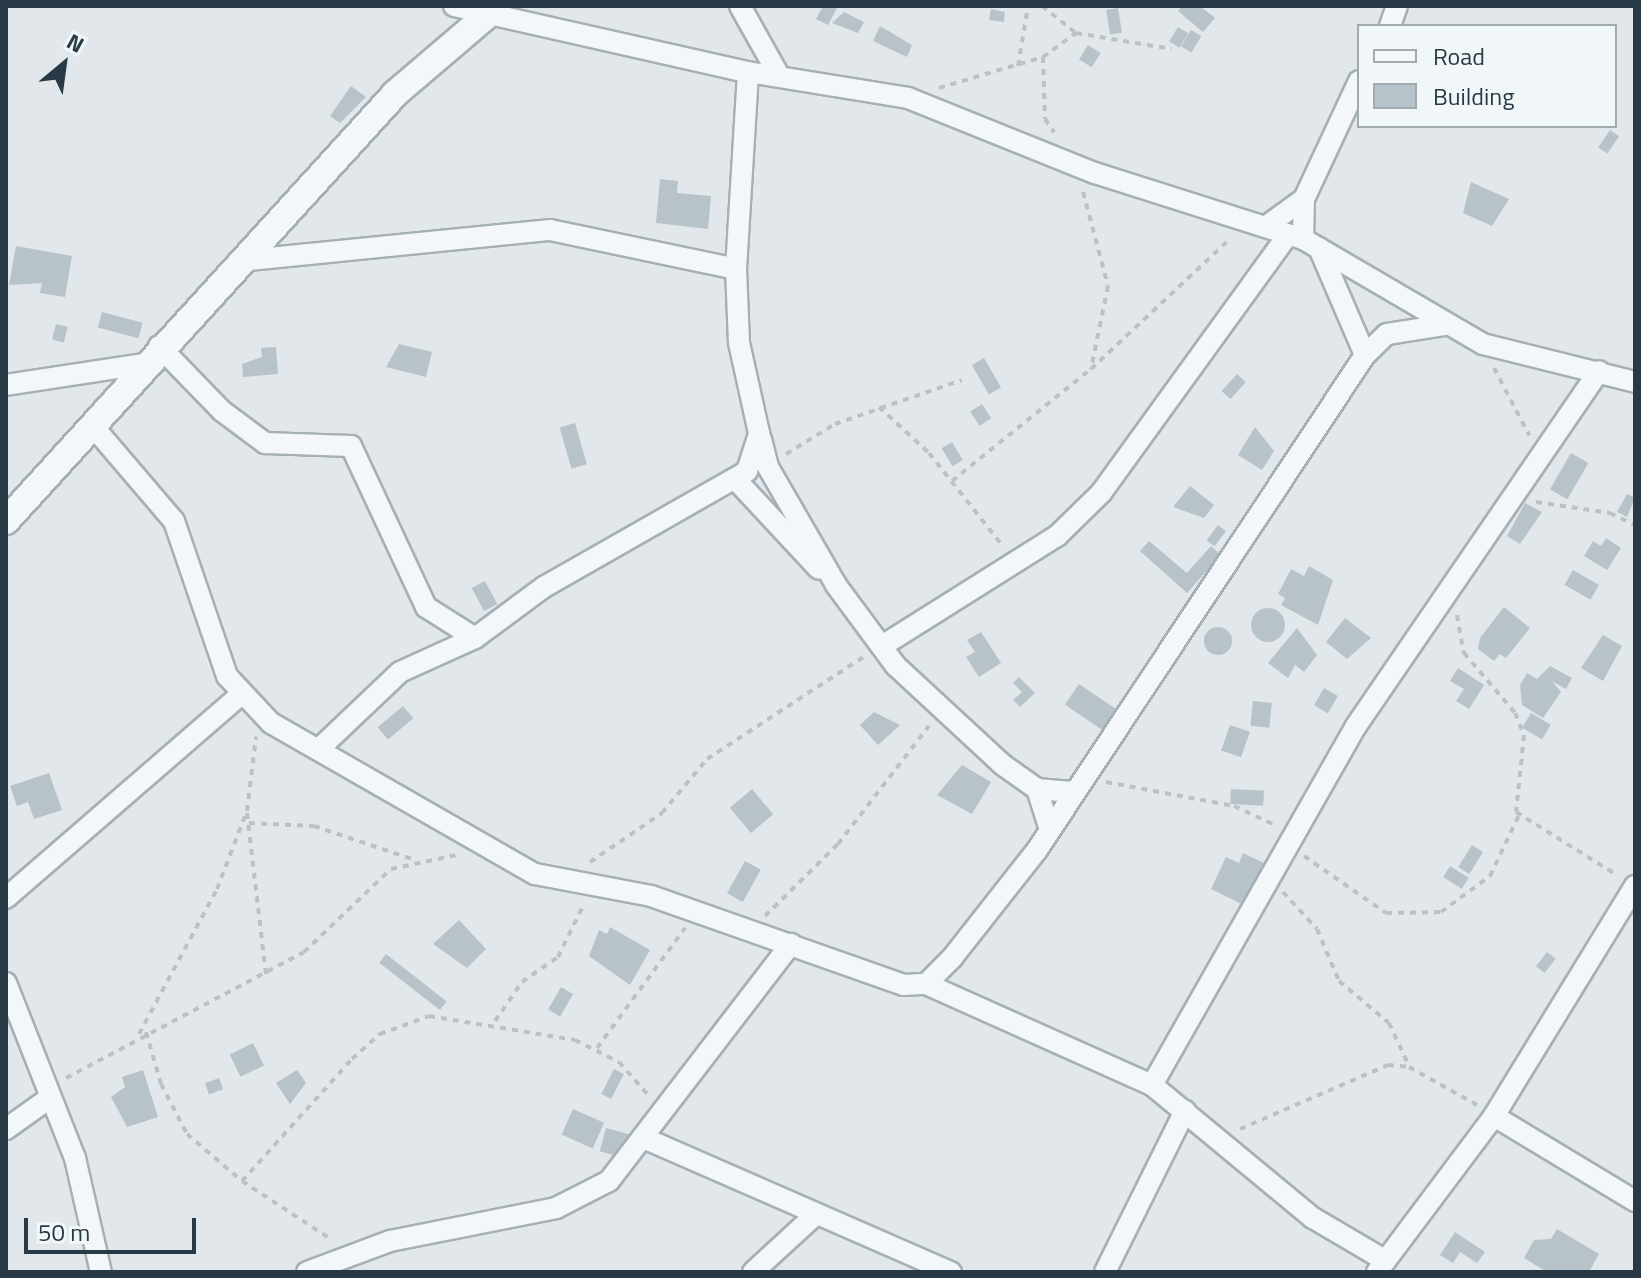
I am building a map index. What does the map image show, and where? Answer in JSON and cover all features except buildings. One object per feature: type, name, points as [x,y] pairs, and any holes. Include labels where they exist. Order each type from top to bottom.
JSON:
[{"type":"street","points":[[454,6],[493,10],[748,72],[777,72],[908,98],[1071,164],[1303,241],[1483,344],[1635,382]]},
{"type":"street","points":[[740,6],[777,72]]},
{"type":"street","points":[[6,521],[151,355],[396,93],[493,10]]},
{"type":"street","points":[[748,72],[736,269],[739,343],[768,467],[836,585]]},
{"type":"street","points":[[1357,85],[1304,199],[1303,241],[1365,355]]},
{"type":"street","points":[[1259,225],[1304,199]]},
{"type":"street","points":[[239,261],[550,230],[736,269]]},
{"type":"street","points":[[882,646],[1017,562],[1101,493],[1303,241]]},
{"type":"street","points":[[926,984],[1050,830],[1365,355],[1387,334],[1445,325]]},
{"type":"street","points":[[6,385],[151,355],[265,443],[351,446],[426,607],[475,638]]},
{"type":"street","points":[[1152,1085],[1356,726],[1454,589],[1599,371]]},
{"type":"street","points":[[92,425],[174,521],[214,649],[240,695],[257,710],[457,834],[499,849],[535,874],[594,883],[699,910],[887,982],[926,984],[1152,1085],[1216,1141],[1313,1218],[1380,1265],[1494,1116],[1635,886]]},
{"type":"street","points":[[320,748],[400,672],[475,638],[544,587],[737,481],[757,452],[759,433]]},
{"type":"street","points":[[737,481],[836,585],[882,646],[940,712],[1037,789],[1050,830]]},
{"type":"street","points":[[6,898],[240,695]]},
{"type":"street","points":[[1037,789],[1080,784]]},
{"type":"street","points":[[307,1272],[354,1254],[581,1200],[646,1139],[666,1115],[791,944]]},
{"type":"street","points":[[6,983],[47,1095],[75,1158],[101,1272]]},
{"type":"street","points":[[6,1129],[47,1095]]},
{"type":"street","points":[[1105,1272],[1185,1111]]},
{"type":"street","points":[[1494,1116],[1635,1201]]},
{"type":"street","points":[[646,1139],[951,1272]]},
{"type":"street","points":[[753,1272],[816,1214]]},
{"type":"path","points":[[1018,66],[1028,6]]},
{"type":"path","points":[[1042,6],[1076,33],[1172,49]]},
{"type":"path","points":[[908,98],[1043,57],[1076,33]]},
{"type":"path","points":[[1043,57],[1045,119],[1064,143]]},
{"type":"path","points":[[1071,164],[1108,286],[1091,369]]},
{"type":"path","points":[[952,481],[1091,369],[1207,255],[1259,225]]},
{"type":"path","points":[[1483,344],[1542,458]]},
{"type":"path","points":[[768,467],[835,424],[962,380]]},
{"type":"path","points":[[879,407],[952,481],[1017,562]]},
{"type":"path","points":[[1513,500],[1610,513],[1635,525]]},
{"type":"path","points":[[1080,784],[1234,806],[1290,838],[1374,905],[1407,917],[1441,912],[1472,894],[1502,857],[1519,815],[1524,735],[1515,713],[1464,653],[1454,589]]},
{"type":"path","points":[[570,880],[617,839],[662,813],[707,759],[882,646]]},
{"type":"path","points":[[257,710],[247,811],[266,975]]},
{"type":"path","points":[[752,930],[838,844],[940,712]]},
{"type":"path","points":[[138,1035],[217,889],[247,811]]},
{"type":"path","points":[[1519,815],[1635,886]]},
{"type":"path","points":[[249,823],[314,826],[412,859]]},
{"type":"path","points":[[47,1095],[138,1035],[266,975],[327,936],[391,869],[412,859],[499,849]]},
{"type":"path","points":[[1273,868],[1283,892],[1317,929],[1339,981],[1389,1023],[1409,1067]]},
{"type":"path","points":[[495,1021],[522,982],[558,957],[594,883]]},
{"type":"path","points":[[597,1048],[699,910]]},
{"type":"path","points":[[242,1181],[380,1034],[429,1016],[495,1021],[597,1048],[666,1115]]},
{"type":"path","points":[[146,1031],[161,1084],[187,1134],[242,1181],[354,1254]]},
{"type":"path","points":[[1216,1141],[1333,1084],[1388,1065],[1409,1067],[1494,1116]]}]
